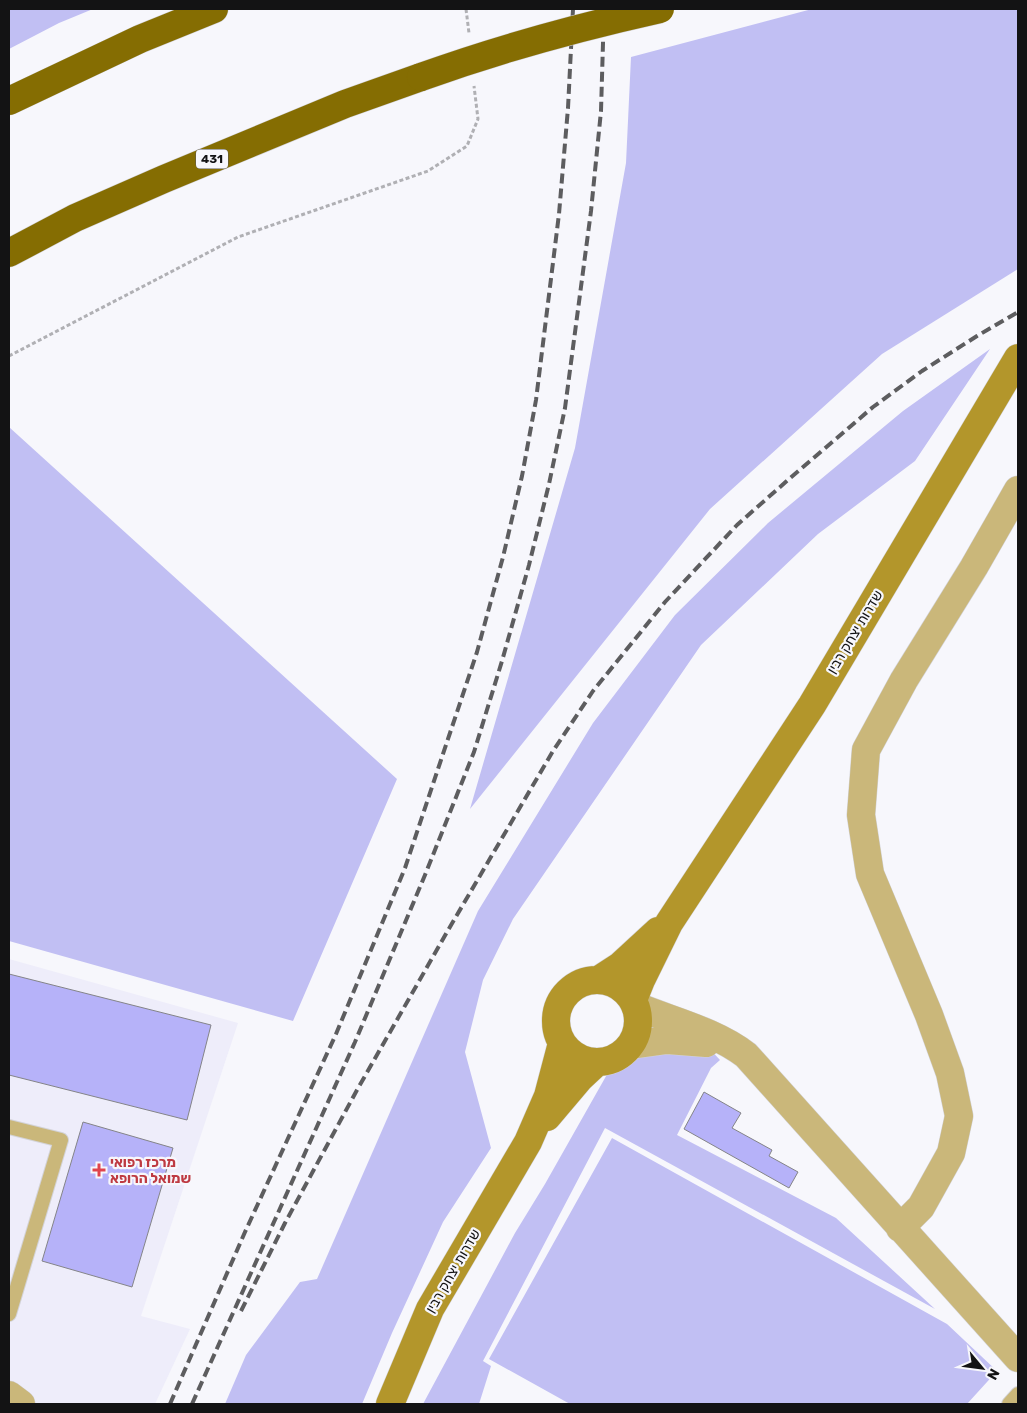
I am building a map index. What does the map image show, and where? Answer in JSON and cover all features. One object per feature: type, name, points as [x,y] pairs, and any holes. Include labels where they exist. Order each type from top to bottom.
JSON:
[{"type":"highway","points":[[9,100],[140,39],[214,9]]},
{"type":"highway","name":"431","points":[[9,253],[75,218],[344,104],[461,62],[534,40],[660,9]]},
{"type":"main road","name":"שדרות יצחק רבין","points":[[528,1142],[560,1101],[596,1063],[609,1061],[631,1045],[637,1033],[638,1020],[634,1003],[641,980],[658,944],[683,901],[812,705],[1018,358]]},
{"type":"main road","name":"שדרות יצחק רבין","points":[[390,1404],[430,1309],[528,1142],[548,1096],[562,1043],[557,1031],[556,1018],[558,1006],[565,994],[575,986],[587,980],[600,980],[620,966],[662,927],[683,901]]},
{"type":"main road","points":[[600,980],[610,981],[619,986],[634,1003]]},
{"type":"main road","points":[[562,1043],[577,1057],[596,1063]]},
{"type":"street","points":[[900,1228],[921,1207],[951,1153],[959,1116],[950,1073],[929,1015],[870,874],[861,815],[866,750],[904,680],[974,567],[1018,490]]},
{"type":"street","points":[[634,1003],[718,1038],[746,1055],[1018,1358]]},
{"type":"street","points":[[631,1045],[667,1040],[689,1041],[723,1047],[746,1055]]},
{"type":"street","points":[[9,1395],[21,1404]]},
{"type":"lane","points":[[9,1127],[61,1140],[9,1314]]},
{"type":"lane","points":[[1009,1404],[1018,1394]]},
{"type":"path","points":[[466,9],[469,36]]},
{"type":"path","points":[[9,356],[238,237],[428,171],[467,146],[478,119],[474,82]]},
{"type":"shaded area","points":[[9,9],[93,9],[59,23],[9,49]]},
{"type":"shaded area","points":[[812,9],[1018,9],[1018,269],[882,354],[710,509],[470,809],[575,448],[626,163],[631,57]]},
{"type":"shaded area","points":[[990,349],[915,461],[818,534],[701,645],[513,919],[483,980],[465,1052],[491,1148],[443,1222],[362,1404],[225,1404],[246,1355],[300,1282],[317,1279],[478,911],[593,723],[675,615],[768,523],[903,411]]},
{"type":"shaded area","points":[[9,427],[397,779],[293,1021],[9,941]]},
{"type":"shaded area","name":"מרכז רפואי שמואל הרופא","points":[[9,959],[238,1023],[141,1316],[190,1329],[155,1404],[9,1404]]},
{"type":"shaded area","points":[[648,1002],[694,1032],[720,1060],[711,1068],[677,1135],[836,1218],[935,1309],[605,1128],[483,1361],[491,1366],[479,1404],[423,1404],[515,1233],[545,1184]]},
{"type":"shaded area","points":[[612,1138],[947,1324],[997,1371],[967,1404],[570,1404],[489,1359]]},
{"type":"building","points":[[9,974],[211,1025],[187,1120],[9,1075]]},
{"type":"building","points":[[704,1092],[741,1113],[732,1128],[772,1150],[769,1156],[798,1172],[789,1188],[684,1129]]},
{"type":"building","points":[[83,1122],[173,1148],[132,1287],[42,1261]]},
{"type":"railway","points":[[170,1404],[245,1232],[336,1034],[405,868],[477,652],[503,557],[522,476],[536,400],[559,214],[568,108],[573,9]]},
{"type":"railway","points":[[192,1404],[355,1042],[425,875],[474,752],[502,661],[529,565],[565,408],[591,211],[601,111],[604,9]]},
{"type":"railway","points":[[241,1311],[285,1223],[357,1090],[553,751],[593,691],[665,602],[737,525],[873,407],[922,371],[1018,312]]},
{"type":"place","name":"מרכז רפואי שמואל הרופא","points":[[99,1170]]}]
